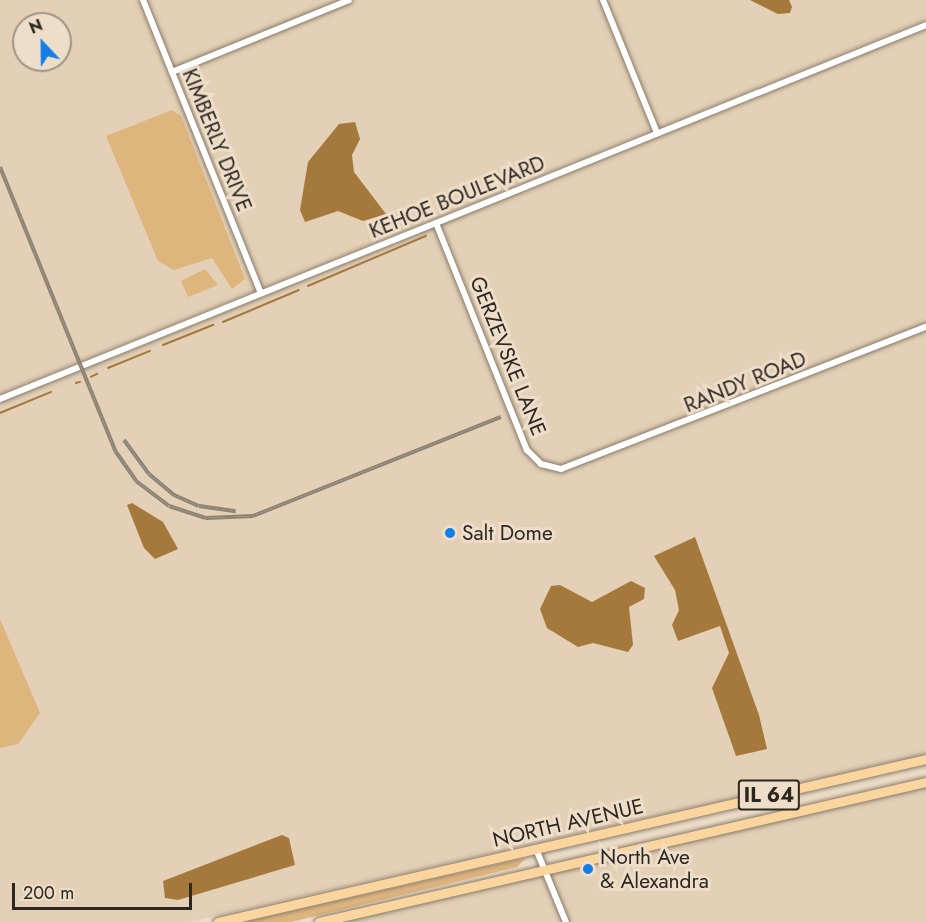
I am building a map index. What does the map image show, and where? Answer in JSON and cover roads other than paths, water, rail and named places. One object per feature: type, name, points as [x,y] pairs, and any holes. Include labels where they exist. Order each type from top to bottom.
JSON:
[{"type":"main road","name":"NORTH AVENUE","points":[[218,922],[926,759]]},
{"type":"main road","name":"IL 64","points":[[320,922],[926,782]]},
{"type":"street","name":"KIMBERLY DRIVE","points":[[143,0],[261,293]]},
{"type":"street","points":[[172,72],[349,0]]},
{"type":"street","points":[[603,0],[657,133]]},
{"type":"street","name":"KEHOE BOULEVARD","points":[[0,399],[926,25]]},
{"type":"street","name":"GERZEVSKE LANE","points":[[436,223],[527,450],[541,465],[577,467]]},
{"type":"street","name":"RANDY ROAD","points":[[577,467],[926,327]]},
{"type":"street","points":[[536,849],[567,922]]},
{"type":"waterway","points":[[386,214],[399,227]]},
{"type":"waterway","points":[[308,286],[426,236]]},
{"type":"waterway","points":[[223,322],[299,290]]},
{"type":"waterway","points":[[163,345],[213,325]]},
{"type":"waterway","points":[[108,368],[150,351]]},
{"type":"waterway","points":[[91,377],[97,374]]},
{"type":"waterway","points":[[76,383],[80,382]]},
{"type":"waterway","points":[[0,413],[51,392]]},
{"type":"railway","points":[[0,167],[116,452],[136,481],[169,506],[206,518],[253,516],[501,417]]},
{"type":"railway","points":[[124,440],[149,474],[174,495],[199,506],[236,511]]},
{"type":"place","name":"Salt Dome","points":[[450,533]]},
{"type":"place","name":"North Ave & Alexandra","points":[[588,869]]}]
